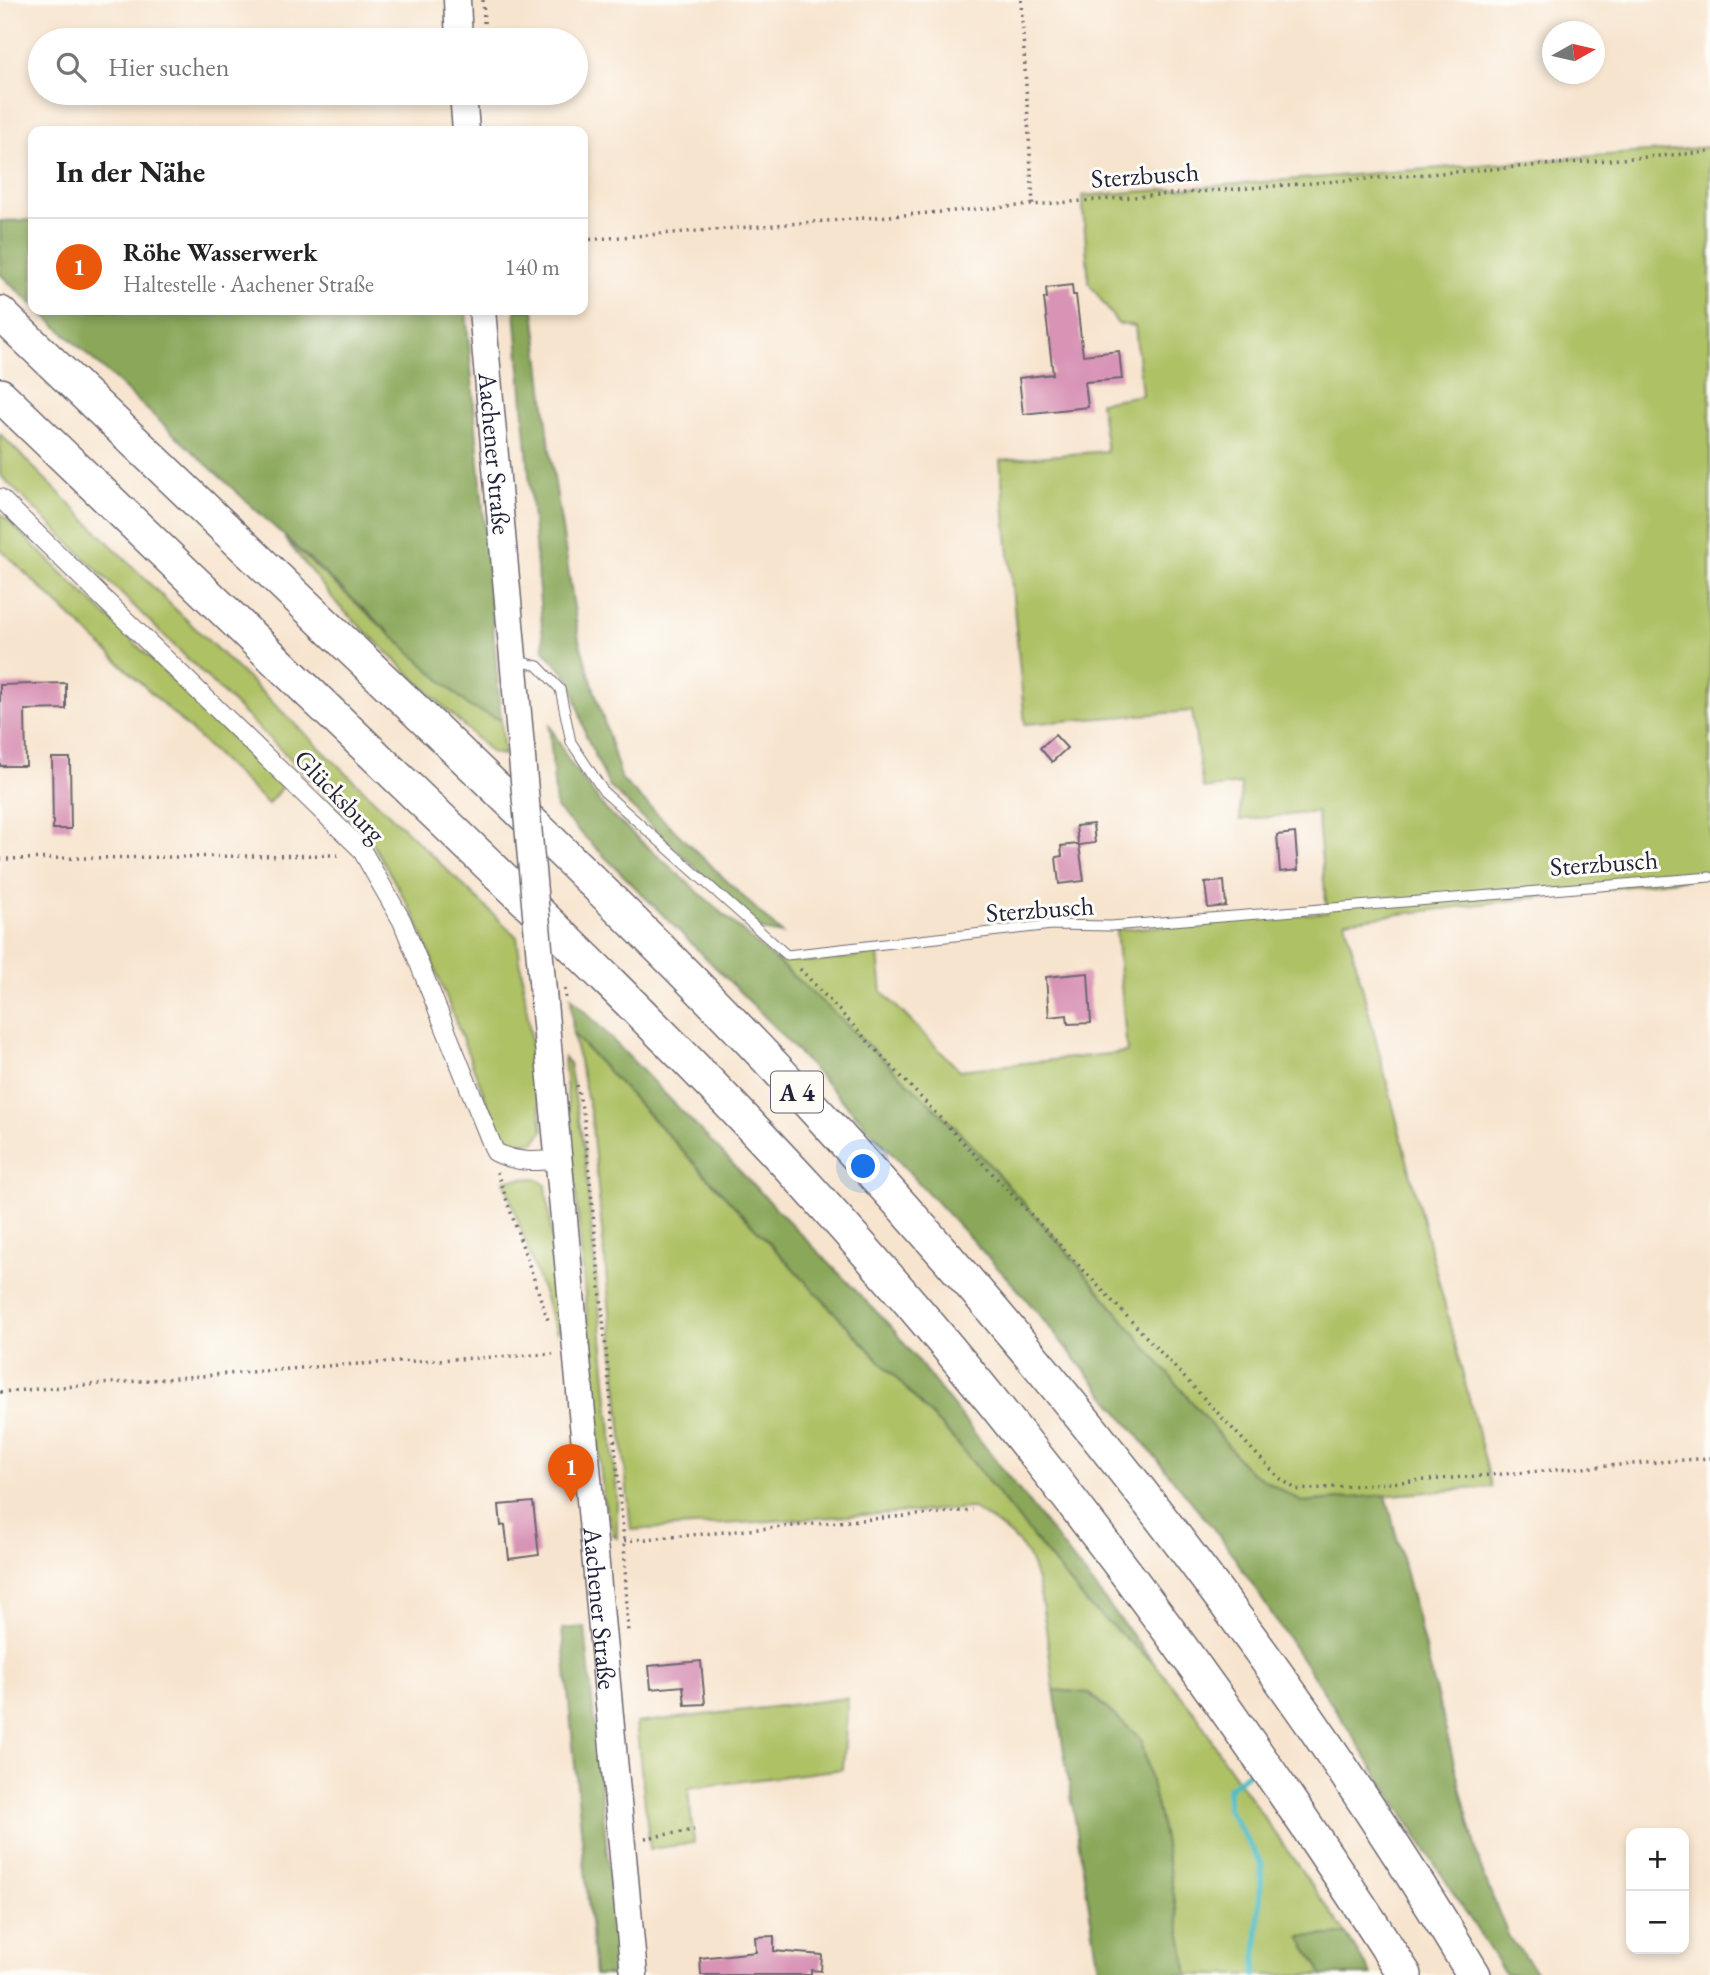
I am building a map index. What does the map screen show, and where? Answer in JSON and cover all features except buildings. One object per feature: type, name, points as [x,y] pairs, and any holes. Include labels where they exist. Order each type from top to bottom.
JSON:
[{"type":"highway","name":"A 4","points":[[0,313],[553,842],[845,1142],[963,1276],[1186,1553],[1290,1696],[1474,1975]]},
{"type":"highway","name":"A 4","points":[[0,395],[508,883],[680,1053],[808,1187],[1034,1454],[1146,1596],[1260,1756],[1405,1975]]},
{"type":"main road","points":[[457,0],[458,28]]},
{"type":"main road","points":[[464,105],[466,126]]},
{"type":"main road","name":"Aachener Straße","points":[[482,315],[594,1542],[634,1839],[634,1975]]},
{"type":"street","name":"Glücksburg","points":[[0,498],[361,849],[402,921],[495,1152]]},
{"type":"street","points":[[495,1152],[511,1160],[533,1163],[559,1159]]},
{"type":"lane","points":[[514,660],[538,666],[560,689],[571,742],[604,792],[787,955]]},
{"type":"lane","name":"Sterzbusch","points":[[787,955],[1052,925],[1111,926],[1710,877]]},
{"type":"path","points":[[483,0],[484,28]]},
{"type":"path","points":[[1021,0],[1033,205]]},
{"type":"path","name":"Sterzbusch","points":[[588,240],[1710,152]]},
{"type":"path","points":[[0,859],[340,855],[361,849]]},
{"type":"path","points":[[787,955],[1278,1477],[1297,1490],[1710,1458]]},
{"type":"path","points":[[566,1001],[567,1013]]},
{"type":"path","points":[[574,1073],[584,1118],[624,1541],[628,1637]]},
{"type":"path","points":[[495,1152],[498,1178],[546,1308],[550,1331]]},
{"type":"path","points":[[552,1342],[555,1367]]},
{"type":"path","points":[[0,1392],[338,1365],[555,1354]]},
{"type":"path","points":[[594,1542],[973,1510]]},
{"type":"path","points":[[634,1839],[644,1824]]},
{"type":"path","points":[[634,1839],[694,1830]]},
{"type":"path","points":[[634,1839],[647,1852]]},
{"type":"green space","points":[[1710,147],[1710,876],[1345,921],[1492,1487],[1302,1502],[1249,1471],[1057,1240],[959,1131],[775,959],[812,962],[878,954],[882,992],[959,1070],[1127,1052],[1116,930],[1327,912],[1317,812],[1240,820],[1241,784],[1203,789],[1192,711],[1025,724],[1000,460],[1107,451],[1100,402],[1142,395],[1135,326],[1118,324],[1089,283],[1082,196]]},
{"type":"green space","points":[[28,220],[28,300],[0,274],[0,221]]},
{"type":"green space","points":[[44,315],[466,315],[501,720],[470,707]]},
{"type":"green space","points":[[515,315],[535,315],[551,457],[579,640],[622,780],[782,934],[761,930],[609,786],[586,736],[571,681],[544,650]]},
{"type":"green space","points":[[0,434],[171,605],[517,937],[543,1130],[535,1142],[513,1143],[497,1128],[415,917],[367,834],[0,475]]},
{"type":"green space","points":[[0,513],[283,786],[268,804],[0,549]]},
{"type":"green space","points":[[284,538],[470,707],[501,720],[504,755],[492,753],[339,606]]},
{"type":"green space","points":[[549,724],[569,761],[606,810],[831,1010],[959,1131],[1057,1240],[1249,1471],[1302,1502],[1386,1495],[1481,1869],[1508,1935],[1539,1975],[1506,1975],[1347,1727],[1222,1539],[1022,1294],[763,1015],[556,808]]},
{"type":"green space","points":[[571,997],[892,1328],[1155,1664],[1088,1605],[957,1443],[573,1034]]},
{"type":"green space","points":[[573,1034],[957,1443],[1088,1605],[1155,1664],[1197,1715],[1221,1756],[1346,1934],[1301,1937],[1323,1975],[1188,1975],[1163,1834],[1141,1739],[1089,1693],[1054,1690],[1044,1616],[1030,1560],[1018,1542],[986,1517],[972,1508],[631,1530],[591,1115]]},
{"type":"green space","points":[[564,1058],[569,1063],[584,1149],[617,1495],[617,1538],[613,1535],[603,1497]]},
{"type":"green space","points":[[535,1178],[546,1185],[561,1328],[557,1333],[504,1180]]},
{"type":"green space","points":[[585,1627],[619,1975],[595,1975],[562,1629]]},
{"type":"green space","points":[[1054,1690],[1089,1693],[1141,1739],[1163,1834],[1188,1975],[1100,1975]]},
{"type":"green space","points":[[848,1698],[843,1769],[688,1788],[694,1843],[650,1849],[636,1723]]},
{"type":"green space","points":[[1346,1934],[1372,1975],[1323,1975],[1300,1937]]},
{"type":"waterway","points":[[1254,1768],[1228,1789],[1228,1809],[1262,1865],[1255,1975]]},
{"type":"place","name":"Röhe Wasserwerk","points":[[571,1502]]}]
